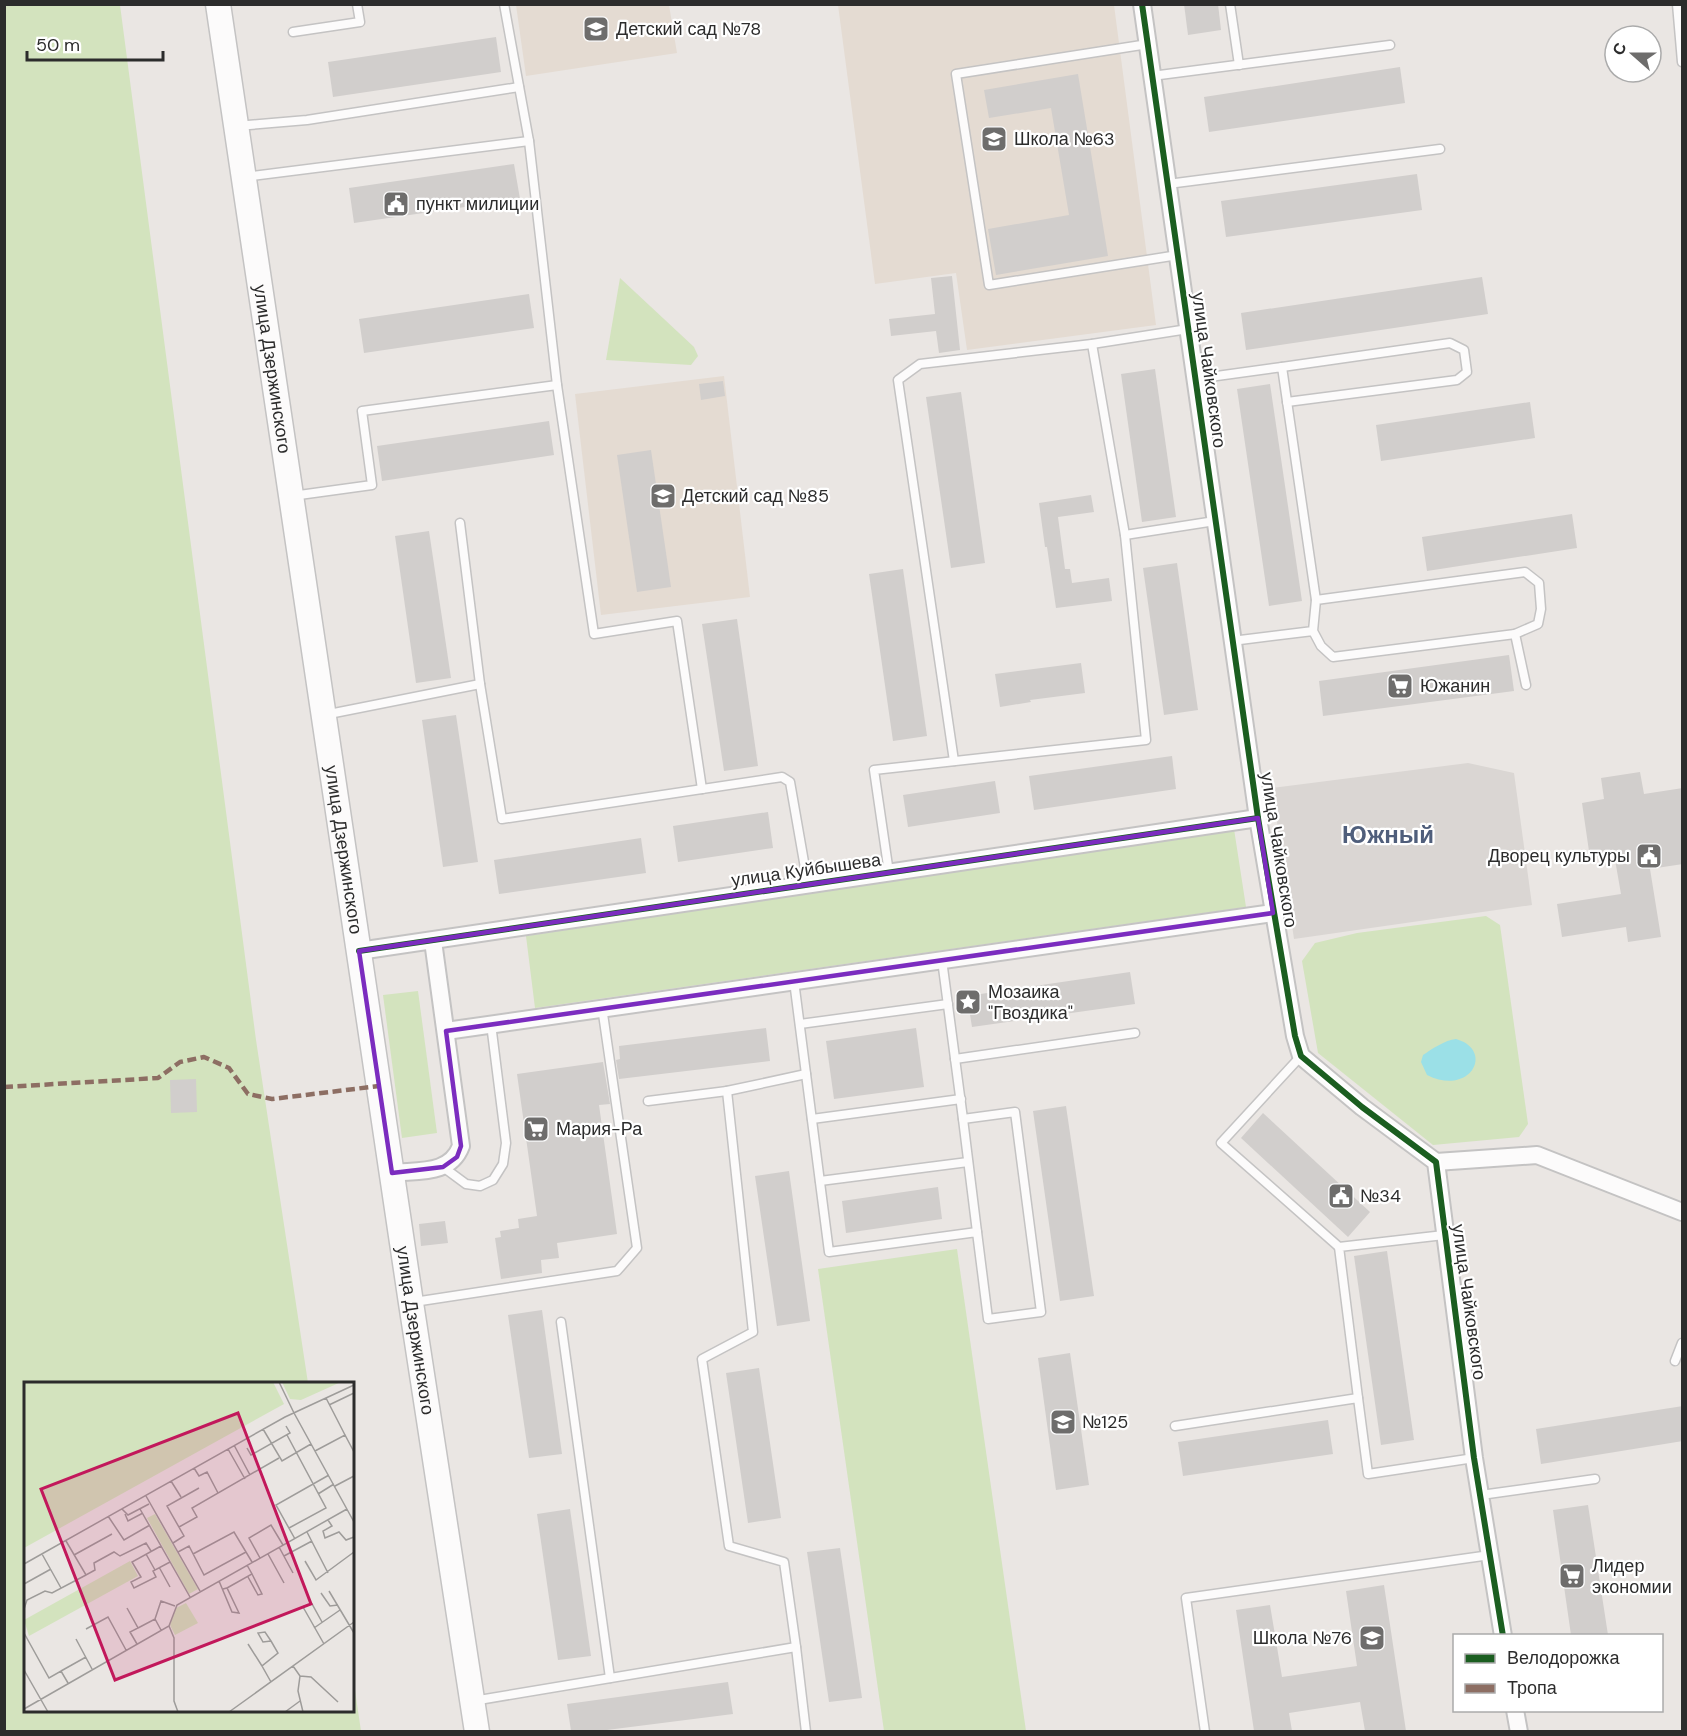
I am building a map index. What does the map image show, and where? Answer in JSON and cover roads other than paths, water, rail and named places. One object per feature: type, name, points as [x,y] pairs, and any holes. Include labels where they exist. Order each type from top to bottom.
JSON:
[{"type":"main road","name":"улица Дзержинского","points":[[218,4],[477,1731]]},
{"type":"street","name":"улица Чайковского","points":[[1142,4],[1257,818],[1295,1036],[1301,1056]]},
{"type":"street","name":"улица Куйбышева","points":[[359,951],[1257,818]]},
{"type":"street","points":[[446,1031],[1273,913]]},
{"type":"street","points":[[392,1173],[443,1167],[457,1157],[461,1146],[433,941]]},
{"type":"street","points":[[1301,1056],[1362,1107],[1436,1162],[1537,1155],[1683,1212]]},
{"type":"street","name":"улица Чайковского","points":[[1436,1162],[1474,1458],[1503,1634]]},
{"type":"street","points":[[1515,1712],[1519,1731]]},
{"type":"lane","points":[[293,32],[360,22],[357,4]]},
{"type":"lane","points":[[504,4],[529,141],[557,385],[594,634],[677,621],[702,789]]},
{"type":"lane","points":[[1230,4],[1239,64]]},
{"type":"lane","points":[[1677,4],[1683,62]]},
{"type":"lane","points":[[1148,44],[956,74],[989,285],[1178,255]]},
{"type":"lane","points":[[1152,76],[1390,45]]},
{"type":"lane","points":[[236,126],[307,120],[519,87]]},
{"type":"lane","points":[[244,177],[529,141]]},
{"type":"lane","points":[[1168,184],[1440,149]]},
{"type":"lane","points":[[954,761],[898,380],[920,364],[1092,344],[1188,330]]},
{"type":"lane","points":[[1195,380],[1450,343],[1464,350],[1467,372],[1457,380],[1287,402]]},
{"type":"lane","points":[[889,873],[874,770],[1146,740],[1125,535],[1092,344]]},
{"type":"lane","points":[[1282,367],[1316,600],[1313,631],[1320,646],[1333,657],[1515,633],[1538,624],[1541,609],[1539,583],[1525,572],[1316,600]]},
{"type":"lane","points":[[291,496],[372,485],[362,411],[557,385]]},
{"type":"lane","points":[[1125,535],[1215,521]]},
{"type":"lane","points":[[460,523],[480,684],[502,819],[782,777],[790,782],[808,885]]},
{"type":"lane","points":[[1232,641],[1313,631]]},
{"type":"lane","points":[[1515,633],[1526,685]]},
{"type":"lane","points":[[324,715],[480,684]]},
{"type":"lane","points":[[942,959],[988,1319],[1041,1312],[1015,1112],[963,1119]]},
{"type":"lane","points":[[794,981],[830,1252],[977,1232]]},
{"type":"lane","points":[[800,1024],[948,1004]]},
{"type":"lane","points":[[411,1303],[617,1271],[637,1248],[602,1007]]},
{"type":"lane","points":[[443,1167],[466,1184],[480,1186],[493,1180],[503,1164],[506,1143],[491,1024]]},
{"type":"lane","points":[[955,1059],[1135,1033]]},
{"type":"lane","points":[[1301,1056],[1221,1143],[1340,1247],[1368,1474],[1474,1458]]},
{"type":"lane","points":[[648,1101],[727,1091],[806,1074]]},
{"type":"lane","points":[[727,1091],[753,1332],[702,1359],[729,1545],[784,1562],[806,1731]]},
{"type":"lane","points":[[812,1119],[961,1099]]},
{"type":"lane","points":[[820,1181],[968,1162]]},
{"type":"lane","points":[[1340,1247],[1444,1235]]},
{"type":"lane","points":[[561,1322],[610,1678]]},
{"type":"lane","points":[[1675,1360],[1683,1342]]},
{"type":"lane","points":[[1175,1426],[1358,1398]]},
{"type":"lane","points":[[1481,1495],[1595,1479]]},
{"type":"lane","points":[[1205,1731],[1186,1598],[1490,1555]]},
{"type":"lane","points":[[473,1701],[796,1647]]},
{"type":"water","points":[[1456,1039],[1468,1045],[1474,1052],[1476,1061],[1473,1069],[1466,1076],[1456,1080],[1442,1080],[1427,1075],[1421,1062],[1423,1055],[1443,1043]]},
{"type":"place","name":"Детский сад №78","points":[[596,29]]},
{"type":"place","name":"Школа №63","points":[[994,139]]},
{"type":"place","name":"пункт милиции","points":[[396,204]]},
{"type":"place","name":"Детский сад №85","points":[[663,496]]},
{"type":"place","name":"Южанин","points":[[1400,686]]},
{"type":"place","name":"Дворец культуры","points":[[1649,856]]},
{"type":"place","name":"Мозаика \"Гвоздика\"","points":[[968,1002]]},
{"type":"place","name":"Мария-Ра","points":[[536,1129]]},
{"type":"place","name":"№34","points":[[1341,1196]]},
{"type":"place","name":"№125","points":[[1063,1422]]},
{"type":"place","name":"Лидер экономии","points":[[1572,1576]]},
{"type":"place","name":"Школа №76","points":[[1372,1638]]},
{"type":"district","name":"Южный","points":[[1388,835]]}]
